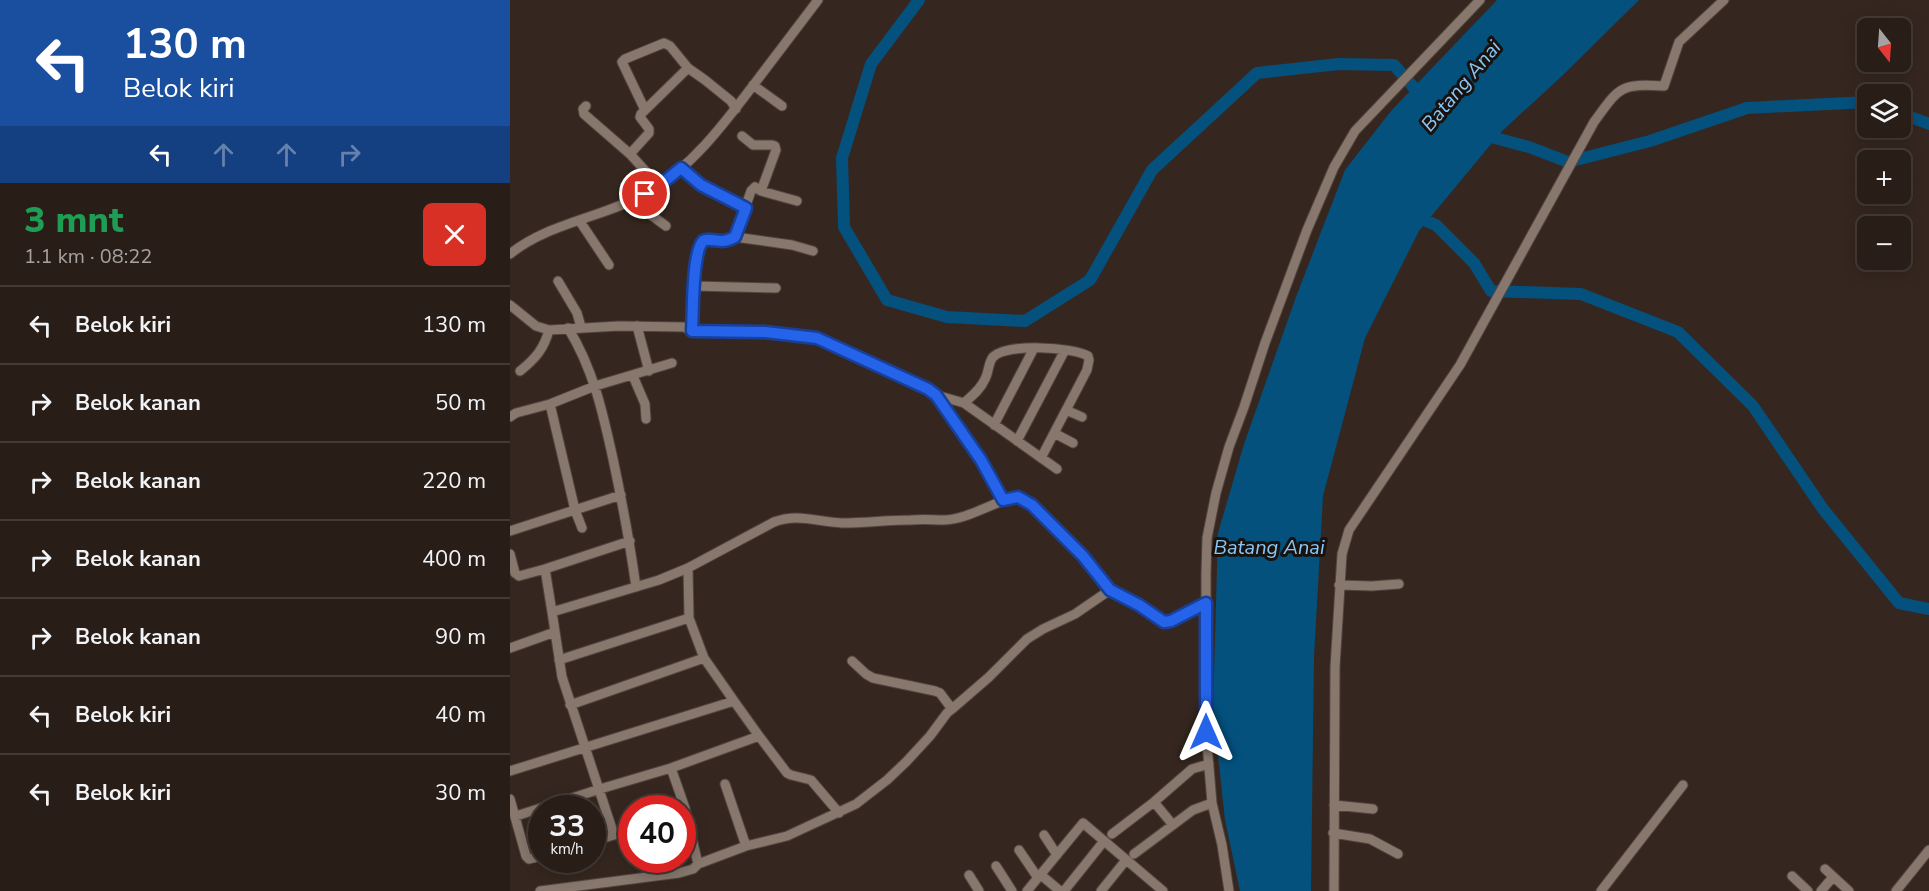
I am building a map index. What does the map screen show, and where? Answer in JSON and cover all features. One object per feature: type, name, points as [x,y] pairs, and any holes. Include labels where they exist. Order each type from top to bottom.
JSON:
[{"type":"street","points":[[510,254],[540,236],[632,201],[659,186],[681,168],[736,109],[818,0]]},
{"type":"street","points":[[1229,891],[1222,845],[1212,803],[1206,732],[1206,603],[1208,538],[1212,506],[1229,447],[1279,303],[1334,167],[1355,131],[1480,0]]},
{"type":"street","points":[[1334,891],[1334,709],[1339,585],[1342,554],[1349,530],[1460,365],[1593,122],[1617,91],[1632,86],[1664,86],[1679,42],[1724,0]]},
{"type":"street","points":[[645,110],[622,64],[623,60],[664,43],[670,46],[688,68],[730,101],[736,109]]},
{"type":"street","points":[[630,154],[649,133],[649,129],[640,117],[688,68]]},
{"type":"street","points":[[753,85],[782,106]]},
{"type":"street","points":[[586,106],[583,109],[584,114],[630,154],[659,186]]},
{"type":"street","points":[[742,136],[753,145],[775,146],[776,150],[761,191]]},
{"type":"street","points":[[681,168],[701,185],[746,208]]},
{"type":"street","points":[[735,237],[753,188],[797,201]]},
{"type":"street","points":[[632,201],[666,226]]},
{"type":"street","points":[[579,220],[609,265]]},
{"type":"street","points":[[692,331],[693,286],[702,242],[722,241],[735,237],[792,245],[813,251]]},
{"type":"street","points":[[558,281],[577,313],[581,327]]},
{"type":"street","points":[[693,286],[776,288]]},
{"type":"street","points":[[510,305],[536,326],[549,330],[581,327],[684,327],[692,331],[765,332],[817,338],[928,389],[936,395],[981,460],[1003,500]]},
{"type":"street","points":[[637,326],[649,371]]},
{"type":"street","points":[[568,328],[577,342],[595,386],[621,495],[636,587]]},
{"type":"street","points":[[520,371],[540,353],[549,330]]},
{"type":"street","points":[[964,403],[979,389],[985,379],[990,360],[997,354],[1034,348],[1065,350],[1088,356],[1087,370],[1041,458]]},
{"type":"street","points":[[994,425],[1034,348]]},
{"type":"street","points":[[1017,441],[1065,350]]},
{"type":"street","points":[[510,417],[595,386],[672,363]]},
{"type":"street","points":[[633,376],[645,404],[646,419]]},
{"type":"street","points":[[936,395],[964,403],[1057,469]]},
{"type":"street","points":[[550,404],[575,510],[582,528]]},
{"type":"street","points":[[1066,410],[1082,417]]},
{"type":"street","points":[[1054,433],[1073,443]]},
{"type":"street","points":[[510,531],[621,495]]},
{"type":"street","points":[[552,612],[659,580],[688,568],[758,530],[786,518],[847,523],[945,520],[961,517],[1003,500],[1018,497],[1032,505],[1083,556],[1110,590],[1139,605],[1164,622],[1171,621],[1206,603]]},
{"type":"street","points":[[510,554],[517,576],[546,569],[630,541]]},
{"type":"street","points":[[688,568],[689,618],[704,658],[787,773],[811,780],[839,813]]},
{"type":"street","points":[[546,569],[559,660],[570,705],[614,835]]},
{"type":"street","points":[[1339,585],[1399,584]]},
{"type":"street","points":[[540,891],[679,873],[746,846],[786,836],[839,813],[887,780],[930,736],[947,713],[989,677],[1027,639],[1075,614],[1110,590]]},
{"type":"street","points":[[559,660],[689,618]]},
{"type":"street","points":[[510,648],[555,632]]},
{"type":"street","points":[[570,705],[704,658]]},
{"type":"street","points":[[852,661],[873,678],[940,693],[952,709]]},
{"type":"street","points":[[510,771],[734,701]]},
{"type":"street","points":[[516,816],[671,768],[759,736]]},
{"type":"street","points":[[1112,834],[1192,769],[1209,764]]},
{"type":"street","points":[[671,768],[680,795]]},
{"type":"street","points":[[725,784],[746,846]]},
{"type":"street","points":[[1601,891],[1683,785]]},
{"type":"street","points":[[510,799],[528,858]]},
{"type":"street","points":[[1154,802],[1173,825]]},
{"type":"street","points":[[1134,854],[1198,807],[1212,803]]},
{"type":"street","points":[[1334,805],[1372,809]]},
{"type":"street","points":[[1027,891],[1083,823],[1162,890]]},
{"type":"street","points":[[1333,833],[1370,839],[1398,854]]},
{"type":"street","points":[[606,838],[618,834]]},
{"type":"street","points":[[1044,835],[1057,855]]},
{"type":"street","points":[[1019,850],[1039,877],[1062,891],[1104,842]]},
{"type":"street","points":[[1896,891],[1929,850]]},
{"type":"street","points":[[696,856],[698,864]]},
{"type":"street","points":[[1101,891],[1126,860]]},
{"type":"street","points":[[996,866],[1012,891]]},
{"type":"street","points":[[1825,869],[1849,891]]},
{"type":"street","points":[[969,875],[979,891]]},
{"type":"street","points":[[1792,876],[1808,891]]},
{"type":"street","points":[[1821,891],[1833,877]]},
{"type":"water","name":"Batang Anai","points":[[1497,0],[1639,0],[1501,132],[1419,231],[1365,338],[1323,496],[1314,657],[1311,891],[1240,891],[1225,820],[1213,709],[1218,533],[1244,444],[1296,297],[1345,170],[1391,111]]},
{"type":"waterway","points":[[919,0],[871,64],[842,158],[844,227],[887,300],[947,317],[1025,321],[1090,280],[1152,170],[1257,73],[1339,64],[1394,65],[1424,99]]},
{"type":"waterway","points":[[1480,134],[1529,147],[1568,162],[1650,141],[1747,108],[1857,103]]},
{"type":"waterway","points":[[1911,117],[1929,124]]},
{"type":"waterway","points":[[1413,216],[1436,225],[1474,263],[1491,291],[1581,294],[1678,332],[1753,406],[1823,509],[1899,603],[1929,609]]},
{"type":"route","points":[[645,194],[681,168],[701,185],[746,208],[735,237],[722,241],[705,240],[702,242],[693,286],[692,331],[765,332],[817,338],[933,391],[981,460],[1003,500],[1018,497],[1032,505],[1083,556],[1110,590],[1139,605],[1164,622],[1171,621],[1206,603],[1206,732]]}]
